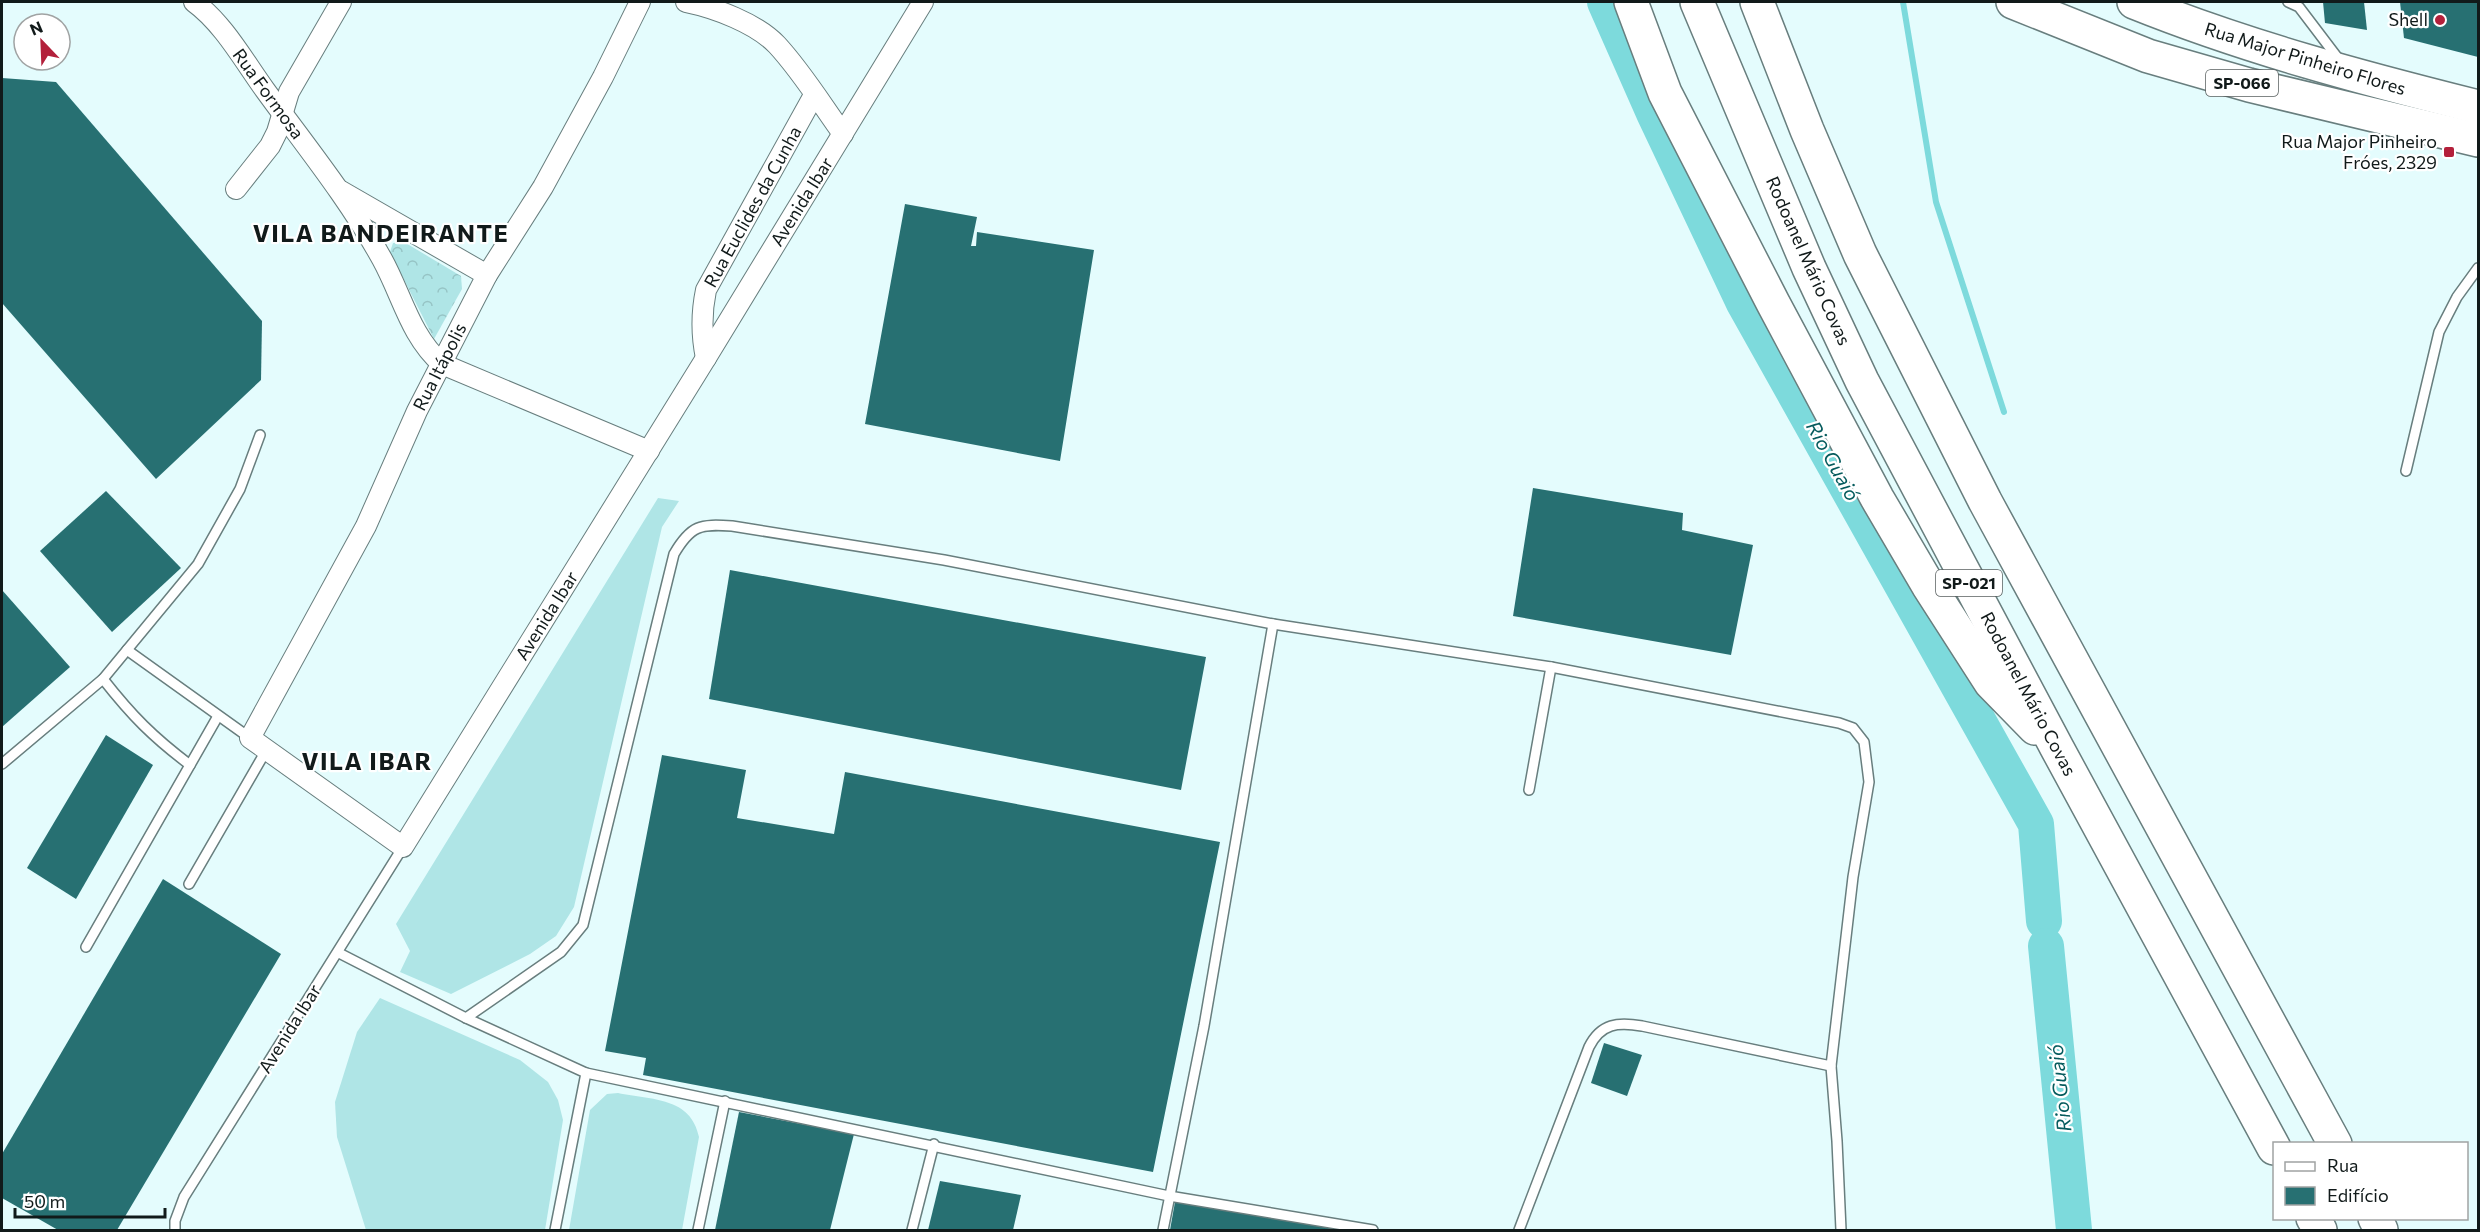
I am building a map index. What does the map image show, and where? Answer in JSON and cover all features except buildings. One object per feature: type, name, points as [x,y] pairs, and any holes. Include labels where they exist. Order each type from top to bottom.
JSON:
[{"type":"highway","points":[[1631,2],[1665,93],[1877,498],[1928,585],[1991,683],[2057,748]]},
{"type":"highway","name":"Rodoanel Mário Covas","points":[[1697,2],[1809,268],[1857,370],[2057,748],[2273,1146]]},
{"type":"highway","name":"SP-021","points":[[1757,2],[1807,130],[1860,254],[1979,491],[2333,1142]]},
{"type":"highway","name":"Rua Major Pinheiro Flores","points":[[2013,2],[2158,59],[2249,85],[2478,140]]},
{"type":"highway","name":"Rua Major Pinheiro Flores","points":[[2137,2],[2229,37],[2288,56],[2478,107]]},
{"type":"street","name":"Rua Formosa","points":[[194,2],[224,33],[339,190],[382,260],[408,319],[422,343],[442,364]]},
{"type":"street","points":[[236,189],[270,146],[293,84],[341,2]]},
{"type":"street","name":"Rua Itápolis","points":[[250,738],[366,526],[417,411],[487,275],[543,187],[603,77],[640,2]]},
{"type":"street","points":[[686,2],[709,7],[760,33],[776,44],[843,134]]},
{"type":"street","name":"Avenida Ibar","points":[[403,847],[649,451],[923,2]]},
{"type":"street","name":"Rua Euclides da Cunha","points":[[706,358],[702,335],[702,309],[706,290],[814,94]]},
{"type":"street","name":"Rua Formosa","points":[[339,190],[487,275]]},
{"type":"street","points":[[442,364],[649,451]]},
{"type":"street","points":[[250,738],[403,847]]},
{"type":"lane","points":[[2288,2],[2299,7],[2349,73]]},
{"type":"lane","points":[[2406,471],[2439,332],[2457,297],[2478,268]]},
{"type":"lane","points":[[2,764],[103,678],[198,564],[240,489],[260,435]]},
{"type":"lane","points":[[466,1018],[561,952],[583,924],[674,554],[684,537],[696,528],[708,525],[732,526],[932,559],[1273,624],[1551,667],[1839,723],[1853,728],[1864,742],[1869,782],[1853,877],[1830,1066],[1837,1141],[1841,1230]]},
{"type":"lane","points":[[1163,1230],[1204,1026],[1273,624]]},
{"type":"lane","points":[[127,650],[250,738]]},
{"type":"lane","points":[[1529,790],[1551,667]]},
{"type":"lane","points":[[103,678],[136,720],[155,739],[190,765]]},
{"type":"lane","points":[[86,947],[218,716]]},
{"type":"lane","points":[[189,884],[267,749]]},
{"type":"lane","name":"Avenida Ibar","points":[[175,1230],[175,1221],[183,1197],[339,953],[403,847]]},
{"type":"lane","points":[[339,953],[466,1018],[586,1073],[934,1144],[1169,1196],[1373,1230]]},
{"type":"lane","points":[[1519,1230],[1589,1047],[1594,1037],[1602,1029],[1612,1024],[1632,1024],[1830,1066]]},
{"type":"lane","points":[[555,1230],[586,1073]]},
{"type":"lane","points":[[699,1230],[725,1101]]},
{"type":"lane","points":[[912,1230],[934,1144]]},
{"type":"green space","points":[[404,242],[461,276],[462,289],[434,339],[390,252],[393,243]]},
{"type":"green space","points":[[658,498],[679,501],[662,527],[574,907],[556,936],[530,954],[451,994],[400,972],[410,951],[396,924]]},
{"type":"green space","points":[[380,998],[520,1060],[548,1082],[558,1100],[563,1120],[545,1230],[366,1230],[337,1137],[335,1102],[357,1032]]},
{"type":"green space","points":[[618,1093],[656,1099],[679,1107],[695,1124],[699,1137],[682,1230],[569,1230],[590,1110],[607,1094]]},
{"type":"waterway","name":"Rio Guaió","points":[[1605,2],[1654,113],[1744,303],[2036,824],[2044,921]]},
{"type":"waterway","points":[[1903,2],[1936,202],[2004,412]]},
{"type":"waterway","name":"Rio Guaió","points":[[2046,946],[2074,1230]]},
{"type":"place","name":"Shell","points":[[2440,20]]},
{"type":"place","name":"Rua Major Pinheiro Fróes, 2329","points":[[2449,152]]},
{"type":"district","name":"VILA BANDEIRANTE","points":[[381,234]]},
{"type":"district","name":"VILA IBAR","points":[[367,762]]}]
